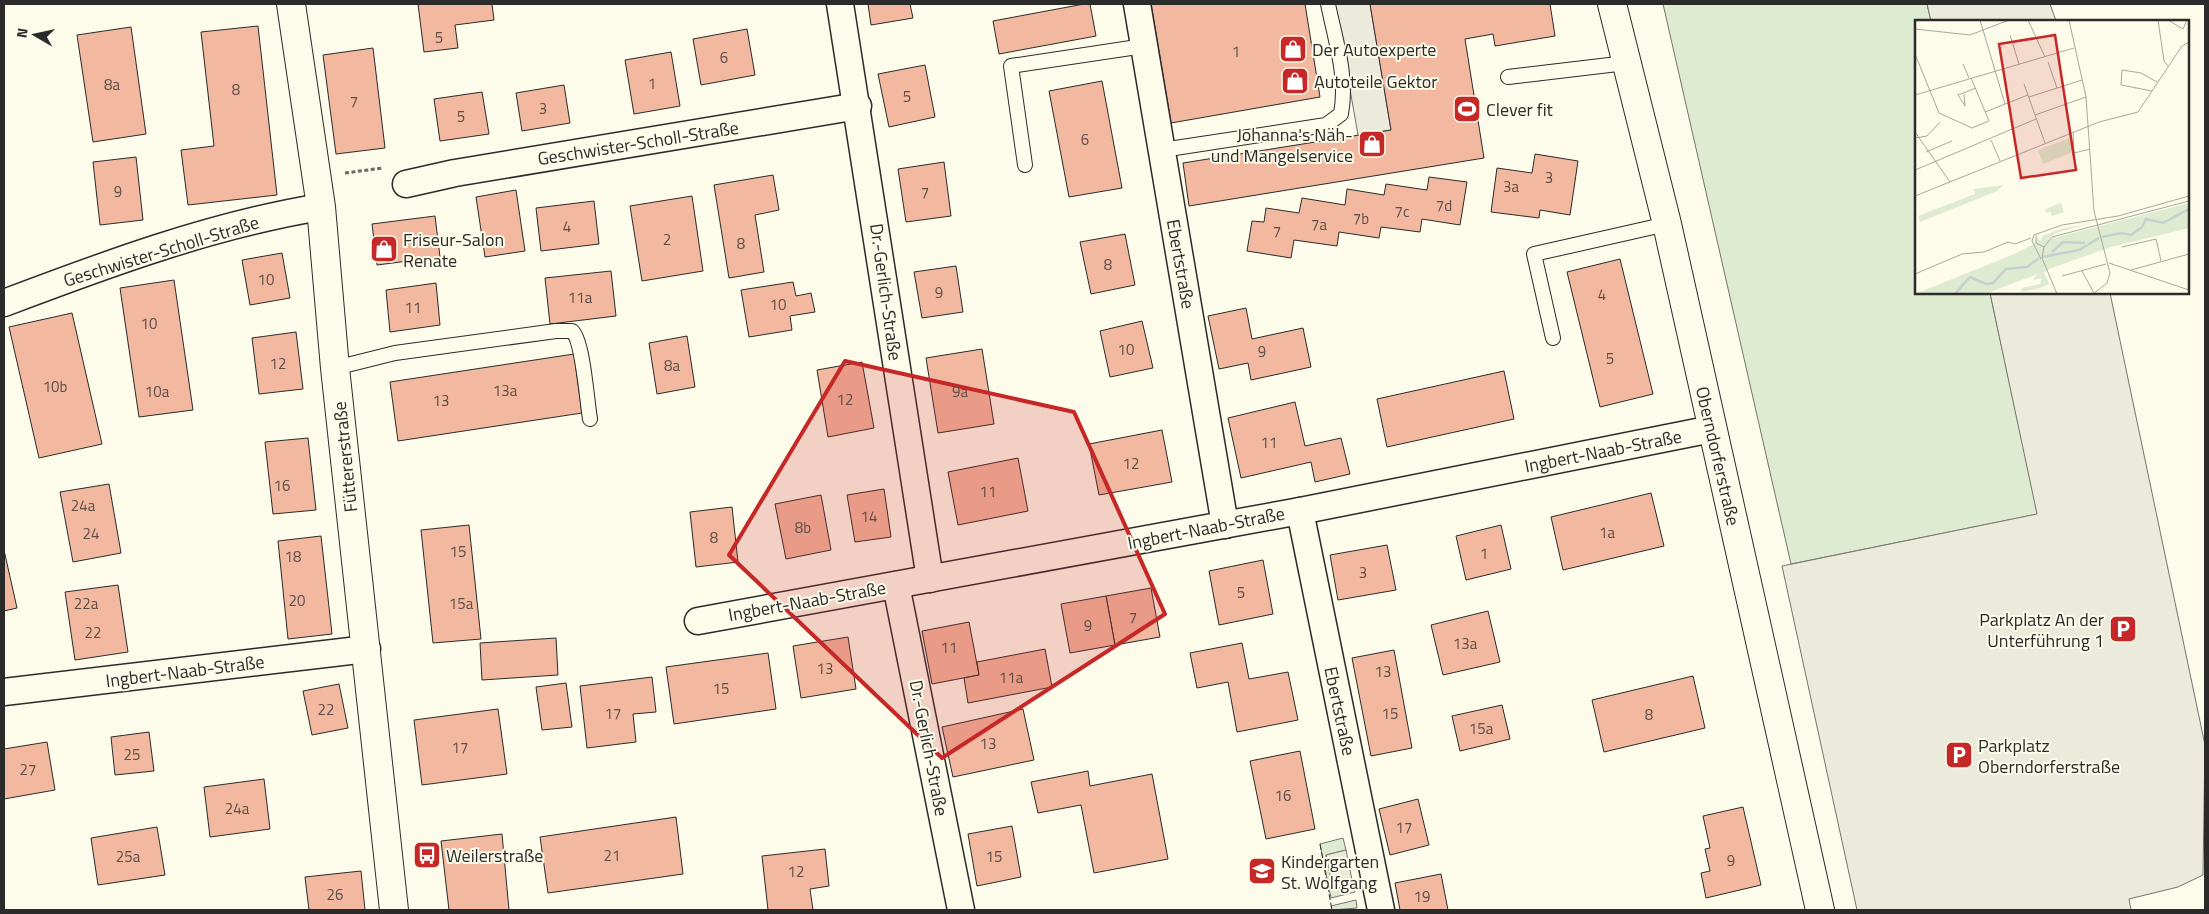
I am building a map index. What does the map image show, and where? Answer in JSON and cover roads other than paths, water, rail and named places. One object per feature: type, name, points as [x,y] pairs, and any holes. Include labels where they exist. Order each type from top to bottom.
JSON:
[{"type":"main road","name":"Füttererstraße","points":[[291,4],[322,207],[335,368],[394,910]]},
{"type":"main road","name":"Oberndorferstraße","points":[[1612,4],[1667,224],[1820,910]]},
{"type":"street","name":"Dr.-Gerlich-Straße","points":[[840,4],[858,106],[930,579]]},
{"type":"street","name":"Ebertstraße","points":[[1137,4],[1225,525]]},
{"type":"street","name":"Geschwister-Scholl-Straße","points":[[412,183],[455,173],[858,106]]},
{"type":"street","name":"Geschwister-Scholl-Straße","points":[[4,303],[157,248],[284,214],[322,207]]},
{"type":"street","name":"Ingbert-Naab-Straße","points":[[698,621],[1300,511],[1712,429]]},
{"type":"street","name":"Ebertstraße","points":[[1300,511],[1381,910]]},
{"type":"street","name":"Dr.-Gerlich-Straße","points":[[896,585],[962,910]]},
{"type":"street","name":"Ingbert-Naab-Straße","points":[[4,692],[367,649]]},
{"type":"lane","points":[[1162,150],[1326,125],[1341,114],[1343,100],[1342,73],[1328,4]]},
{"type":"lane","points":[[1025,165],[1011,66],[1144,46]]},
{"type":"lane","points":[[1508,77],[1626,63]]},
{"type":"lane","points":[[1553,338],[1534,254],[1667,224]]},
{"type":"lane","points":[[335,368],[395,353],[556,331],[572,331],[576,336],[580,353],[590,419]]},
{"type":"place","name":"Der Autoexperte","points":[[1293,49]]},
{"type":"place","name":"Autoteile Gektor","points":[[1295,81]]},
{"type":"place","name":"Clever fit","points":[[1467,109]]},
{"type":"place","name":"Johanna's Näh- und Mangelservice","points":[[1372,144]]},
{"type":"place","name":"Friseur-Salon Renate","points":[[384,249]]},
{"type":"place","name":"Parkplatz An der Unterführung 1","points":[[2123,629]]},
{"type":"place","name":"Parkplatz Oberndorferstraße","points":[[1959,755]]},
{"type":"place","name":"Weilerstraße","points":[[427,855]]},
{"type":"place","name":"Kindergarten St. Wolfgang","points":[[1262,871]]}]
